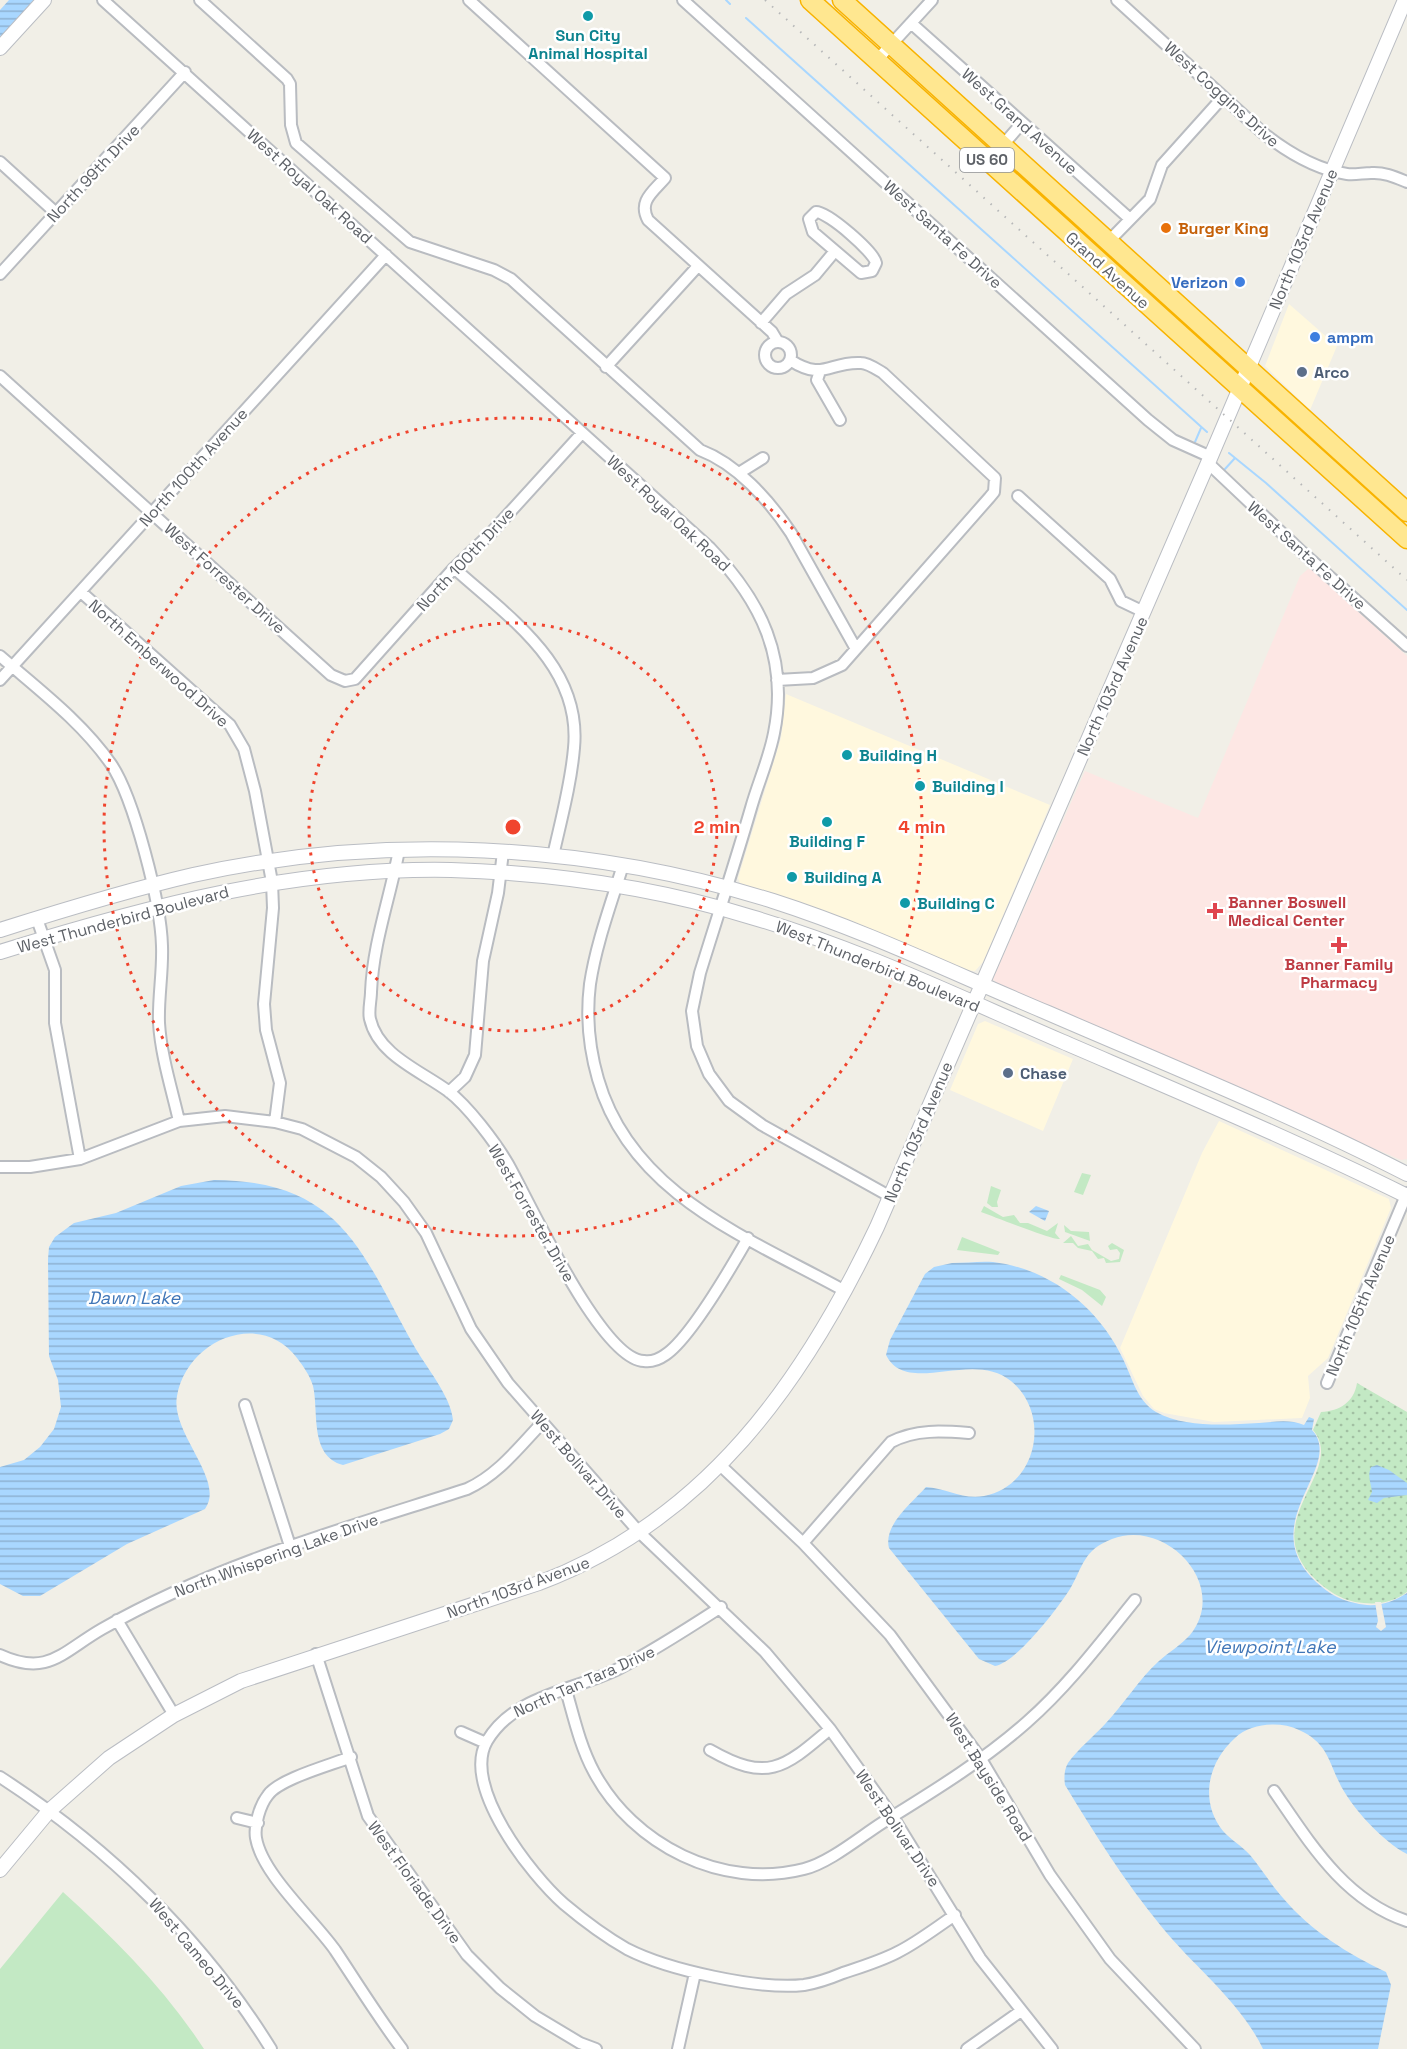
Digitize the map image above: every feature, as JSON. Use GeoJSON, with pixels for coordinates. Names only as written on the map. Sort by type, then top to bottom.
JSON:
{"type":"FeatureCollection","features":[{"type":"Feature","properties":{"kind":"highway","name":"Grand Avenue"},"geometry":{"type":"LineString","coordinates":[[810,0],[1407,539]]}},
{"type":"Feature","properties":{"kind":"highway","name":"Grand Avenue"},"geometry":{"type":"LineString","coordinates":[[842,0],[1407,512]]}},
{"type":"Feature","properties":{"kind":"street"},"geometry":{"type":"LineString","coordinates":[[0,48],[44,0]]}},
{"type":"Feature","properties":{"kind":"street","name":"West Royal Oak Road"},"geometry":{"type":"LineString","coordinates":[[103,0],[710,548],[741,582],[757,606],[777,680],[774,734],[699,973],[692,1011],[697,1046],[709,1074],[729,1101],[762,1125],[891,1197]]}},
{"type":"Feature","properties":{"kind":"street"},"geometry":{"type":"LineString","coordinates":[[200,0],[287,78],[290,84],[291,125],[296,143],[410,242],[494,270],[511,279],[700,450],[718,457],[739,473],[791,533],[856,650]]}},
{"type":"Feature","properties":{"kind":"street"},"geometry":{"type":"LineString","coordinates":[[469,0],[665,178],[644,203],[648,220],[761,323],[778,342],[789,348],[790,360]]}},
{"type":"Feature","properties":{"kind":"street","name":"West Santa Fe Drive"},"geometry":{"type":"LineString","coordinates":[[683,0],[1154,425],[1173,440],[1210,460],[1302,552],[1407,645]]}},
{"type":"Feature","properties":{"kind":"street"},"geometry":{"type":"LineString","coordinates":[[877,60],[932,0]]}},
{"type":"Feature","properties":{"kind":"street","name":"West Coggins Drive"},"geometry":{"type":"LineString","coordinates":[[1117,0],[1273,141],[1331,171],[1350,175],[1373,173],[1392,175],[1407,182]]}},
{"type":"Feature","properties":{"kind":"street","name":"North 103rd Avenue"},"geometry":{"type":"LineString","coordinates":[[0,1870],[49,1811],[109,1758],[174,1715],[241,1681],[316,1654],[539,1583],[581,1567],[639,1533],[674,1507],[720,1465],[790,1380],[845,1292],[891,1197],[1210,460],[1405,0]]}},
{"type":"Feature","properties":{"kind":"street","name":"West Grand Avenue"},"geometry":{"type":"LineString","coordinates":[[911,23],[1130,219]]}},
{"type":"Feature","properties":{"kind":"street","name":"North 99th Drive"},"geometry":{"type":"LineString","coordinates":[[0,274],[185,72]]}},
{"type":"Feature","properties":{"kind":"street"},"geometry":{"type":"LineString","coordinates":[[1109,242],[1150,198],[1162,165],[1223,97]]}},
{"type":"Feature","properties":{"kind":"street"},"geometry":{"type":"LineString","coordinates":[[1002,146],[1022,123]]}},
{"type":"Feature","properties":{"kind":"street"},"geometry":{"type":"LineString","coordinates":[[0,162],[56,213]]}},
{"type":"Feature","properties":{"kind":"street"},"geometry":{"type":"LineString","coordinates":[[816,212],[828,216],[872,254],[876,263],[869,273],[861,273],[835,251],[810,229],[809,219],[816,212]]}},
{"type":"Feature","properties":{"kind":"street"},"geometry":{"type":"LineString","coordinates":[[761,323],[786,294],[815,275],[835,251]]}},
{"type":"Feature","properties":{"kind":"street","name":"North 100th Avenue"},"geometry":{"type":"LineString","coordinates":[[0,680],[386,255]]}},
{"type":"Feature","properties":{"kind":"street"},"geometry":{"type":"LineString","coordinates":[[606,367],[698,266]]}},
{"type":"Feature","properties":{"kind":"street"},"geometry":{"type":"LineString","coordinates":[[778,342],[768,348],[765,356],[769,364],[781,368],[790,360]]}},
{"type":"Feature","properties":{"kind":"street"},"geometry":{"type":"LineString","coordinates":[[777,680],[813,678],[829,673],[842,665],[994,492],[995,478],[883,373],[862,363],[820,371],[804,369],[790,360]]}},
{"type":"Feature","properties":{"kind":"street"},"geometry":{"type":"LineString","coordinates":[[820,371],[818,380],[840,420]]}},
{"type":"Feature","properties":{"kind":"street","name":"West Forrester Drive"},"geometry":{"type":"LineString","coordinates":[[0,376],[331,675],[345,681]]}},
{"type":"Feature","properties":{"kind":"street","name":"North 100th Drive"},"geometry":{"type":"LineString","coordinates":[[345,681],[355,679],[454,568],[491,533],[582,433]]}},
{"type":"Feature","properties":{"kind":"street"},"geometry":{"type":"LineString","coordinates":[[739,473],[763,458]]}},
{"type":"Feature","properties":{"kind":"street"},"geometry":{"type":"LineString","coordinates":[[1018,496],[1110,579],[1121,601],[1144,612]]}},
{"type":"Feature","properties":{"kind":"street"},"geometry":{"type":"LineString","coordinates":[[454,568],[546,654],[566,689],[573,723],[574,747],[553,856]]}},
{"type":"Feature","properties":{"kind":"street","name":"North Emberwood Drive"},"geometry":{"type":"LineString","coordinates":[[81,592],[230,725],[244,749],[272,882],[273,908],[264,1004],[266,1030],[280,1083],[275,1122]]}},
{"type":"Feature","properties":{"kind":"street"},"geometry":{"type":"LineString","coordinates":[[0,656],[87,736],[111,764],[129,800],[156,906],[162,946],[159,1025],[179,1121]]}},
{"type":"Feature","properties":{"kind":"street","name":"West Forrester Drive"},"geometry":{"type":"LineString","coordinates":[[399,850],[374,951],[370,1018],[379,1039],[414,1070],[449,1092],[479,1125],[506,1162],[567,1276],[598,1323],[628,1357],[641,1362],[656,1360],[667,1354],[711,1297],[748,1238]]}},
{"type":"Feature","properties":{"kind":"street","name":"West Thunderbird Boulevard"},"geometry":{"type":"LineString","coordinates":[[0,930],[193,875],[269,862],[337,854],[399,850],[503,852],[553,856],[622,866],[726,888],[812,915],[1298,1121],[1407,1174]]}},
{"type":"Feature","properties":{"kind":"street"},"geometry":{"type":"LineString","coordinates":[[449,1092],[465,1077],[475,1055],[483,961],[501,873],[503,852]]}},
{"type":"Feature","properties":{"kind":"street"},"geometry":{"type":"LineString","coordinates":[[622,866],[596,953],[588,1001],[591,1051],[604,1097],[625,1139],[652,1173],[696,1208],[845,1292]]}},
{"type":"Feature","properties":{"kind":"street","name":"West Thunderbird Boulevard"},"geometry":{"type":"LineString","coordinates":[[0,952],[156,906],[272,882],[395,872],[501,873],[616,886],[720,908],[805,934],[1295,1142],[1407,1195]]}},
{"type":"Feature","properties":{"kind":"street"},"geometry":{"type":"LineString","coordinates":[[805,934],[812,915]]}},
{"type":"Feature","properties":{"kind":"street"},"geometry":{"type":"LineString","coordinates":[[37,919],[55,970],[55,1023],[80,1159]]}},
{"type":"Feature","properties":{"kind":"street"},"geometry":{"type":"LineString","coordinates":[[1088,1053],[1096,1034]]}},
{"type":"Feature","properties":{"kind":"street","name":"West Bolivar Drive"},"geometry":{"type":"LineString","coordinates":[[0,1167],[30,1167],[80,1159],[179,1121],[225,1116],[275,1122],[302,1129],[356,1157],[381,1177],[404,1202],[426,1233],[471,1329],[542,1423],[639,1533],[721,1607],[765,1652],[830,1729],[893,1817],[980,1958],[1052,2049]]}},
{"type":"Feature","properties":{"kind":"street","name":"North 105th Avenue"},"geometry":{"type":"LineString","coordinates":[[1327,1383],[1407,1195]]}},
{"type":"Feature","properties":{"kind":"street"},"geometry":{"type":"LineString","coordinates":[[245,1405],[290,1546]]}},
{"type":"Feature","properties":{"kind":"street","name":"North Whispering Lake Drive"},"geometry":{"type":"LineString","coordinates":[[0,1655],[14,1662],[35,1665],[56,1659],[117,1620],[177,1589],[290,1546],[467,1489],[484,1481],[542,1423]]}},
{"type":"Feature","properties":{"kind":"street"},"geometry":{"type":"LineString","coordinates":[[803,1543],[891,1442],[904,1435],[919,1432],[969,1433]]}},
{"type":"Feature","properties":{"kind":"street","name":"West Bayside Road"},"geometry":{"type":"LineString","coordinates":[[720,1465],[803,1543],[890,1635],[981,1759],[1050,1875],[1110,1959],[1195,2049]]}},
{"type":"Feature","properties":{"kind":"street"},"geometry":{"type":"LineString","coordinates":[[566,1690],[580,1742],[594,1773],[636,1827],[662,1845],[697,1863],[739,1874],[779,1874],[807,1869],[893,1817],[981,1759],[1028,1721],[1063,1688],[1135,1600]]}},
{"type":"Feature","properties":{"kind":"street","name":"North Tan Tara Drive"},"geometry":{"type":"LineString","coordinates":[[486,1743],[505,1717],[527,1703],[617,1670],[658,1648],[721,1607]]}},
{"type":"Feature","properties":{"kind":"street"},"geometry":{"type":"LineString","coordinates":[[117,1620],[174,1715]]}},
{"type":"Feature","properties":{"kind":"street","name":"West Floriade Drive"},"geometry":{"type":"LineString","coordinates":[[316,1654],[351,1757],[368,1816],[468,1955],[500,1988],[535,2016],[580,2043],[596,2049]]}},
{"type":"Feature","properties":{"kind":"street"},"geometry":{"type":"LineString","coordinates":[[710,1750],[733,1763],[761,1769],[791,1762],[830,1729]]}},
{"type":"Feature","properties":{"kind":"street"},"geometry":{"type":"LineString","coordinates":[[461,1732],[486,1743],[482,1782],[489,1805],[524,1858],[563,1903],[627,1949],[694,1972],[732,1980],[804,1985],[898,1952],[955,1915]]}},
{"type":"Feature","properties":{"kind":"street"},"geometry":{"type":"LineString","coordinates":[[351,1757],[286,1782],[269,1792],[260,1809],[256,1837],[267,1867],[334,1949],[372,2009],[402,2049]]}},
{"type":"Feature","properties":{"kind":"street","name":"West Cameo Drive"},"geometry":{"type":"LineString","coordinates":[[0,1777],[49,1811],[123,1870],[176,1922],[233,1993],[271,2049]]}},
{"type":"Feature","properties":{"kind":"street"},"geometry":{"type":"LineString","coordinates":[[1274,1791],[1326,1865],[1357,1894],[1395,1917],[1407,1921]]}},
{"type":"Feature","properties":{"kind":"street"},"geometry":{"type":"LineString","coordinates":[[237,1818],[258,1823]]}},
{"type":"Feature","properties":{"kind":"street"},"geometry":{"type":"LineString","coordinates":[[678,2049],[694,1972]]}},
{"type":"Feature","properties":{"kind":"street"},"geometry":{"type":"LineString","coordinates":[[967,2049],[1021,2011]]}},
{"type":"Feature","properties":{"kind":"shaded area"},"geometry":{"type":"Polygon","coordinates":[[[1289,304],[1337,346],[1310,410],[1265,366],[1289,304]]]}},
{"type":"Feature","properties":{"kind":"shaded area","name":"Banner Boswell Medical Center"},"geometry":{"type":"Polygon","coordinates":[[[1308,569],[1312,570],[1407,656],[1407,1159],[1401,1160],[999,986],[993,979],[1085,771],[1198,818],[1300,576],[1308,569]]]}},
{"type":"Feature","properties":{"kind":"shaded area"},"geometry":{"type":"Polygon","coordinates":[[[786,694],[1050,805],[983,962],[975,971],[964,970],[830,913],[740,883],[738,878],[781,738],[786,694]]]}},
{"type":"Feature","properties":{"kind":"shaded area"},"geometry":{"type":"Polygon","coordinates":[[[985,1021],[1073,1059],[1043,1131],[950,1090],[978,1024],[985,1021]]]}},
{"type":"Feature","properties":{"kind":"shaded area"},"geometry":{"type":"Polygon","coordinates":[[[1219,1121],[1389,1199],[1391,1208],[1328,1358],[1308,1376],[1310,1398],[1302,1418],[1214,1422],[1164,1413],[1154,1409],[1143,1396],[1120,1348],[1202,1153],[1219,1121]]]}},
{"type":"Feature","properties":{"kind":"green space"},"geometry":{"type":"Polygon","coordinates":[[[1082,1173],[1091,1175],[1083,1195],[1074,1192],[1082,1173]]]}},
{"type":"Feature","properties":{"kind":"green space"},"geometry":{"type":"Polygon","coordinates":[[[991,1186],[1001,1190],[997,1202],[998,1207],[992,1207],[987,1203],[991,1186]]]}},
{"type":"Feature","properties":{"kind":"green space"},"geometry":{"type":"Polygon","coordinates":[[[984,1206],[1003,1217],[1014,1215],[1020,1223],[1028,1223],[1047,1231],[1058,1223],[1055,1233],[1060,1239],[1036,1233],[981,1212],[984,1206]]]}},
{"type":"Feature","properties":{"kind":"green space"},"geometry":{"type":"Polygon","coordinates":[[[1064,1225],[1071,1231],[1089,1232],[1090,1241],[1065,1232],[1064,1225]]]}},
{"type":"Feature","properties":{"kind":"green space"},"geometry":{"type":"Polygon","coordinates":[[[1071,1236],[1078,1246],[1088,1244],[1092,1250],[1111,1261],[1119,1259],[1120,1253],[1117,1249],[1110,1250],[1108,1246],[1112,1243],[1124,1250],[1120,1262],[1106,1263],[1104,1258],[1098,1259],[1092,1251],[1078,1248],[1073,1243],[1063,1243],[1071,1236]]]}},
{"type":"Feature","properties":{"kind":"green space"},"geometry":{"type":"Polygon","coordinates":[[[962,1237],[1000,1252],[998,1255],[957,1250],[962,1237]]]}},
{"type":"Feature","properties":{"kind":"green space"},"geometry":{"type":"Polygon","coordinates":[[[1061,1275],[1100,1290],[1106,1297],[1102,1306],[1082,1290],[1059,1279],[1061,1275]]]}},
{"type":"Feature","properties":{"kind":"green space"},"geometry":{"type":"Polygon","coordinates":[[[1357,1383],[1407,1412],[1407,1592],[1395,1599],[1376,1603],[1349,1601],[1316,1580],[1300,1559],[1294,1538],[1297,1518],[1320,1463],[1321,1446],[1313,1430],[1321,1412],[1334,1410],[1345,1404],[1353,1395],[1357,1383]]]}},
{"type":"Feature","properties":{"kind":"green space"},"geometry":{"type":"Polygon","coordinates":[[[63,1892],[139,1966],[173,2006],[204,2049],[0,2049],[0,1969],[63,1892]]]}},
{"type":"Feature","properties":{"kind":"water"},"geometry":{"type":"Polygon","coordinates":[[[9,0],[34,0],[0,38],[0,10],[9,0]]]}},
{"type":"Feature","properties":{"kind":"water","name":"Dawn Lake"},"geometry":{"type":"Polygon","coordinates":[[[214,1180],[257,1183],[291,1193],[318,1207],[341,1227],[377,1278],[413,1344],[443,1391],[453,1420],[449,1429],[440,1434],[343,1465],[332,1460],[320,1443],[313,1386],[297,1358],[282,1343],[264,1335],[245,1334],[227,1338],[210,1346],[195,1360],[184,1376],[177,1396],[177,1410],[181,1425],[204,1470],[208,1484],[210,1497],[205,1509],[127,1544],[40,1596],[23,1596],[0,1584],[0,1467],[24,1460],[40,1447],[54,1429],[61,1407],[58,1380],[49,1356],[49,1247],[55,1237],[74,1223],[116,1213],[181,1186],[214,1180]]]}},
{"type":"Feature","properties":{"kind":"water"},"geometry":{"type":"Polygon","coordinates":[[[1036,1206],[1049,1211],[1045,1221],[1029,1212],[1036,1206]]]}},
{"type":"Feature","properties":{"kind":"water","name":"Viewpoint Lake"},"geometry":{"type":"Polygon","coordinates":[[[993,1262],[1014,1266],[1053,1282],[1071,1294],[1101,1323],[1113,1340],[1144,1402],[1156,1412],[1167,1417],[1193,1423],[1220,1425],[1282,1421],[1304,1425],[1309,1417],[1314,1419],[1312,1430],[1319,1444],[1318,1460],[1297,1515],[1293,1535],[1298,1556],[1312,1578],[1343,1600],[1369,1605],[1382,1604],[1407,1593],[1407,1854],[1378,1832],[1351,1802],[1321,1746],[1308,1735],[1291,1727],[1266,1725],[1249,1729],[1235,1738],[1218,1758],[1210,1782],[1209,1795],[1211,1807],[1223,1831],[1250,1855],[1294,1910],[1331,1941],[1386,1972],[1391,1985],[1378,2049],[1263,2049],[1242,2015],[1174,1941],[1135,1892],[1065,1785],[1066,1768],[1072,1758],[1113,1716],[1152,1668],[1190,1635],[1200,1616],[1202,1596],[1197,1578],[1187,1561],[1171,1547],[1153,1538],[1133,1535],[1102,1543],[1089,1554],[1070,1589],[1036,1634],[1004,1663],[995,1666],[979,1659],[889,1548],[888,1539],[894,1523],[926,1487],[976,1497],[1002,1490],[1016,1479],[1027,1464],[1033,1448],[1032,1412],[1024,1395],[1011,1381],[995,1372],[978,1369],[909,1372],[896,1367],[886,1355],[890,1340],[925,1274],[934,1267],[952,1263],[993,1262]]]}},
{"type":"Feature","properties":{"kind":"water"},"geometry":{"type":"Polygon","coordinates":[[[1377,1465],[1389,1470],[1407,1483],[1407,1495],[1384,1498],[1377,1503],[1368,1500],[1372,1492],[1369,1477],[1371,1467],[1377,1465]]]}},
{"type":"Feature","properties":{"kind":"pier"},"geometry":{"type":"Polygon","coordinates":[[[1375,1602],[1381,1602],[1386,1627],[1381,1631],[1376,1627],[1378,1621],[1375,1602]]]}},
{"type":"Feature","properties":{"kind":"waterway"},"geometry":{"type":"LineString","coordinates":[[726,0],[730,4]]}},
{"type":"Feature","properties":{"kind":"waterway"},"geometry":{"type":"LineString","coordinates":[[746,18],[1207,432]]}},
{"type":"Feature","properties":{"kind":"waterway"},"geometry":{"type":"LineString","coordinates":[[1195,442],[1201,428]]}},
{"type":"Feature","properties":{"kind":"waterway"},"geometry":{"type":"LineString","coordinates":[[1229,453],[1266,483],[1407,610]]}},
{"type":"Feature","properties":{"kind":"waterway"},"geometry":{"type":"LineString","coordinates":[[1225,469],[1235,458]]}},
{"type":"Feature","properties":{"kind":"railway"},"geometry":{"type":"LineString","coordinates":[[765,0],[1407,580]]}},
{"type":"Feature","properties":{"kind":"place","name":"Sun City Animal Hospital"},"geometry":{"type":"Point","coordinates":[588,16]}},
{"type":"Feature","properties":{"kind":"place","name":"Burger King"},"geometry":{"type":"Point","coordinates":[1166,228]}},
{"type":"Feature","properties":{"kind":"place","name":"Verizon"},"geometry":{"type":"Point","coordinates":[1240,282]}},
{"type":"Feature","properties":{"kind":"place","name":"ampm"},"geometry":{"type":"Point","coordinates":[1315,337]}},
{"type":"Feature","properties":{"kind":"place","name":"Arco"},"geometry":{"type":"Point","coordinates":[1302,372]}},
{"type":"Feature","properties":{"kind":"place","name":"Building H"},"geometry":{"type":"Point","coordinates":[847,755]}},
{"type":"Feature","properties":{"kind":"place","name":"Building I"},"geometry":{"type":"Point","coordinates":[920,786]}},
{"type":"Feature","properties":{"kind":"place","name":"Building F"},"geometry":{"type":"Point","coordinates":[827,822]}},
{"type":"Feature","properties":{"kind":"place","name":"Building A"},"geometry":{"type":"Point","coordinates":[792,877]}},
{"type":"Feature","properties":{"kind":"place","name":"Building C"},"geometry":{"type":"Point","coordinates":[905,903]}},
{"type":"Feature","properties":{"kind":"place","name":"Banner Boswell Medical Center"},"geometry":{"type":"Point","coordinates":[1215,911]}},
{"type":"Feature","properties":{"kind":"place","name":"Banner Family Pharmacy"},"geometry":{"type":"Point","coordinates":[1339,945]}},
{"type":"Feature","properties":{"kind":"place","name":"Chase"},"geometry":{"type":"Point","coordinates":[1008,1073]}}]}
